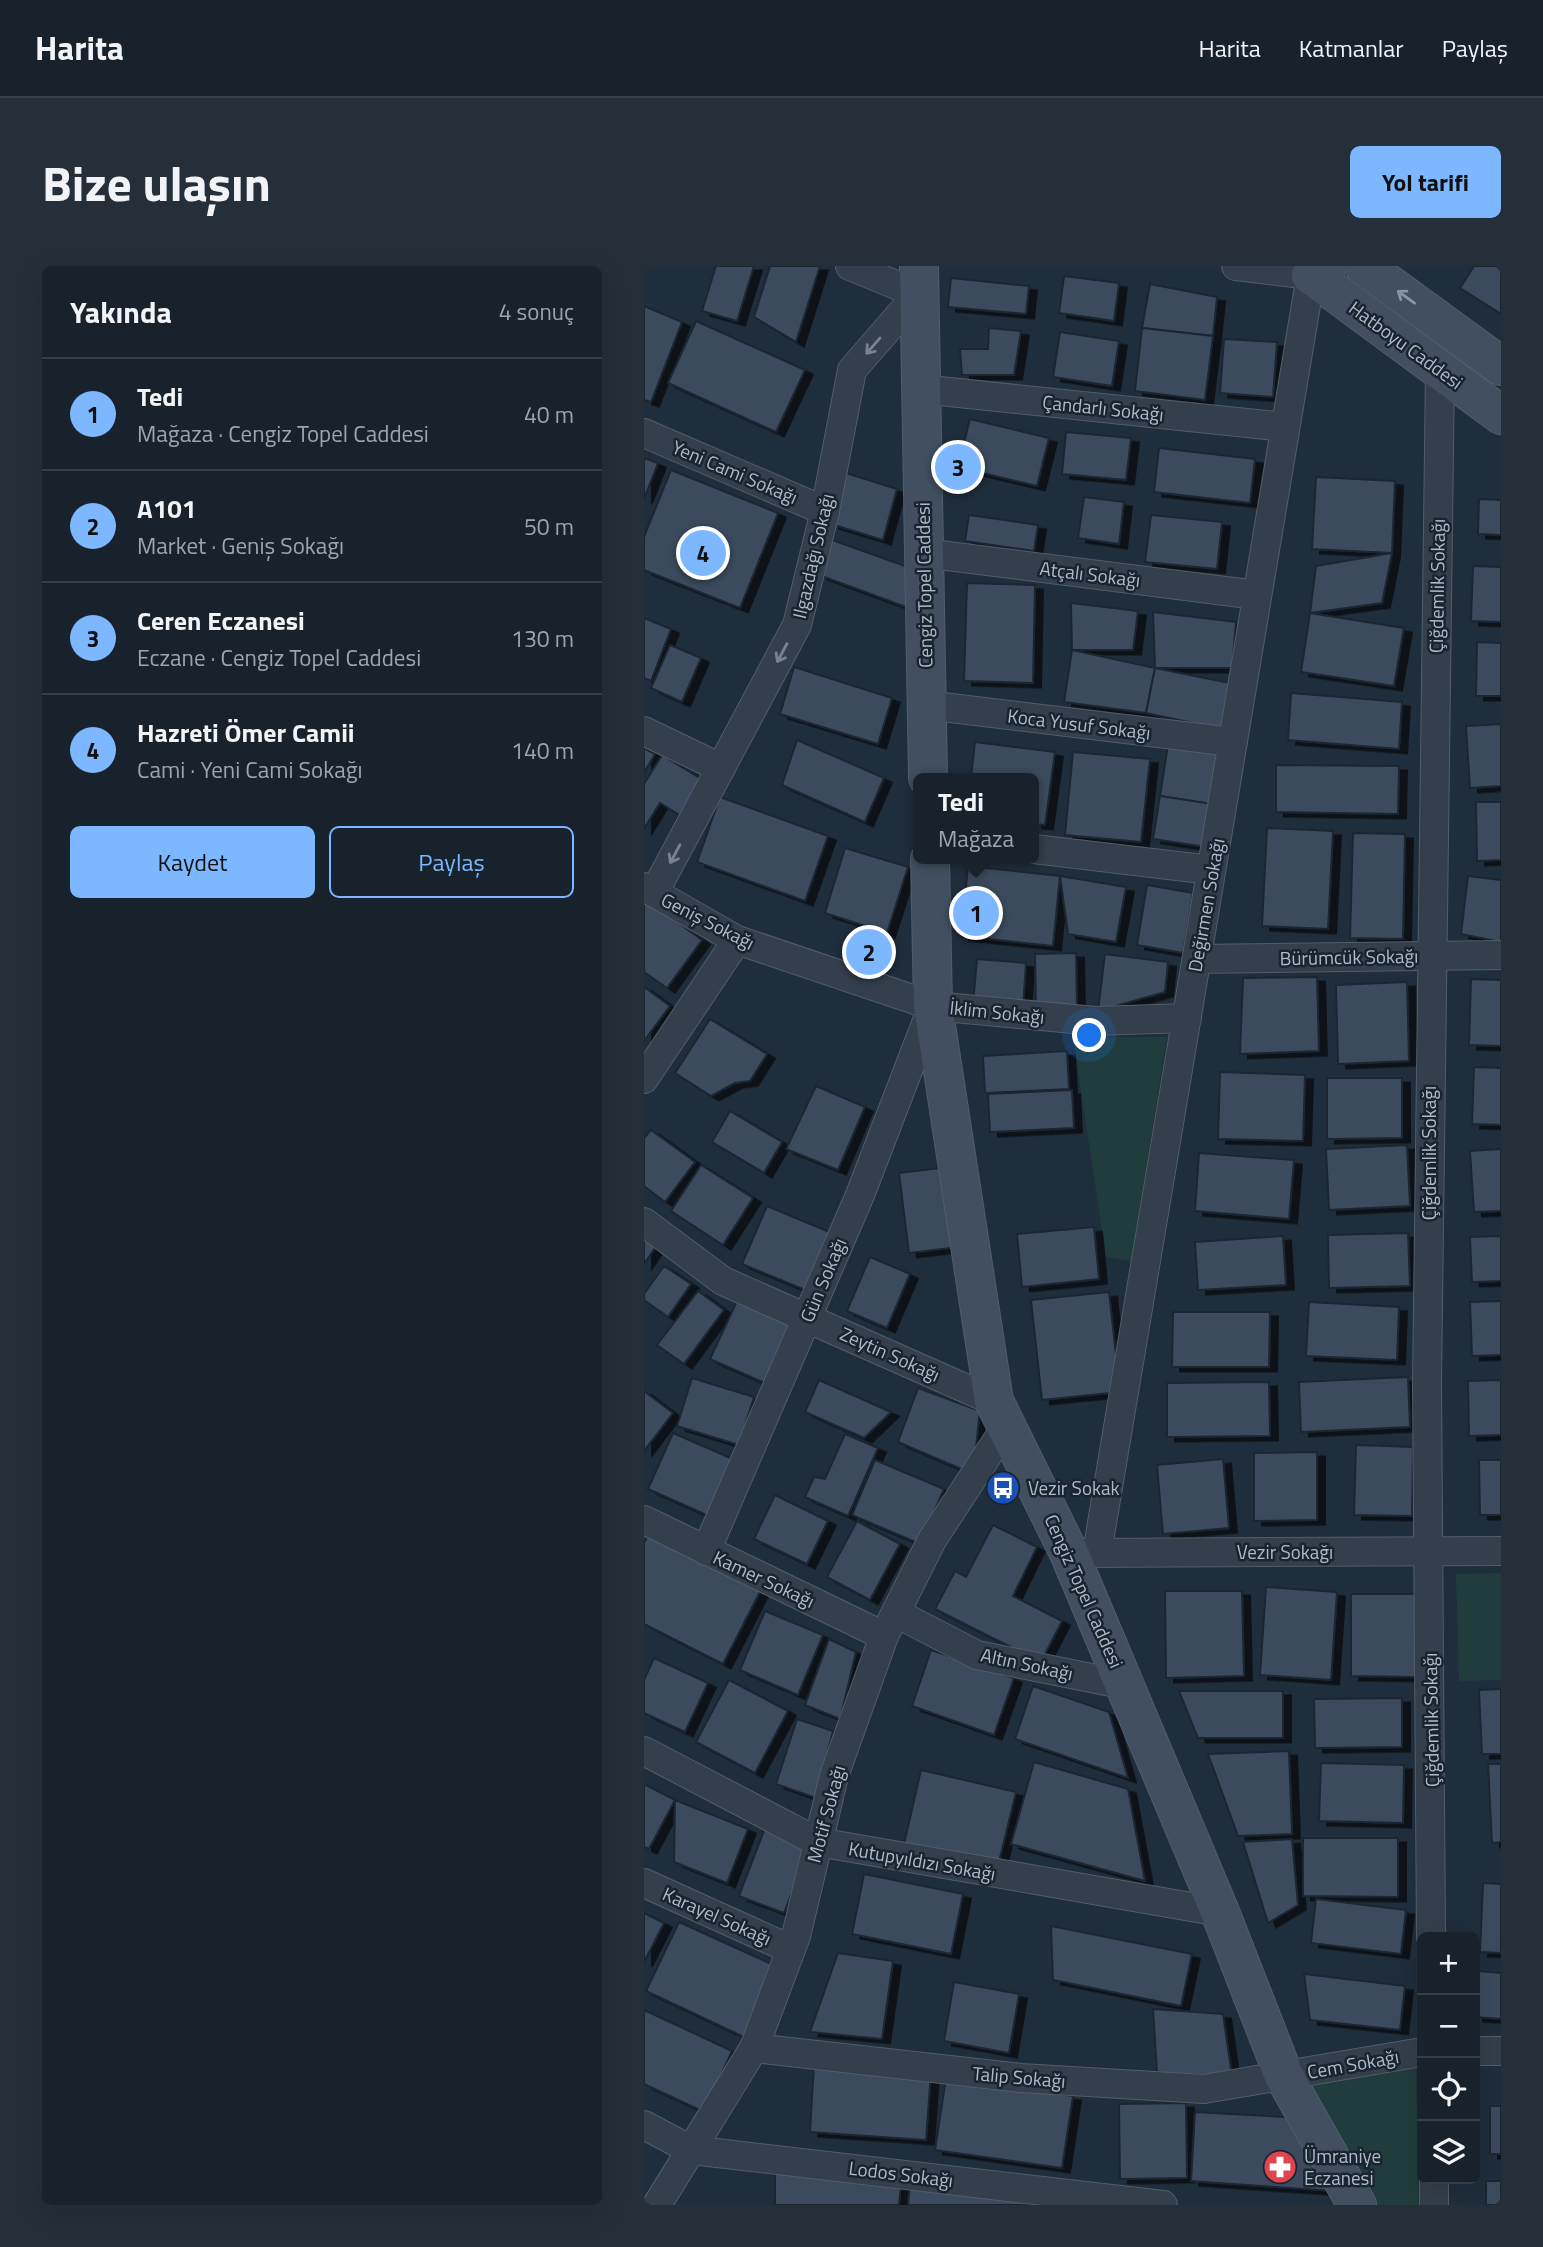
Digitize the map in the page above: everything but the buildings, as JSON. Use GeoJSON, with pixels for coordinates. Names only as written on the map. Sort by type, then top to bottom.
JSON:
{"type":"FeatureCollection","features":[{"type":"Feature","properties":{"kind":"street"},"geometry":{"type":"LineString","coordinates":[[850,266],[918,280]]}},
{"type":"Feature","properties":{"kind":"street"},"geometry":{"type":"LineString","coordinates":[[1236,266],[1319,271]]}},
{"type":"Feature","properties":{"kind":"street","name":"Hatboyu Caddesi"},"geometry":{"type":"LineString","coordinates":[[1364,266],[1501,366]]}},
{"type":"Feature","properties":{"kind":"street","name":"Hatboyu Caddesi"},"geometry":{"type":"LineString","coordinates":[[1319,271],[1440,370],[1501,415]]}},
{"type":"Feature","properties":{"kind":"street","name":"Değirmen Sokağı"},"geometry":{"type":"LineString","coordinates":[[1083,1553],[1197,959],[1286,427],[1319,271]]}},
{"type":"Feature","properties":{"kind":"street","name":"Cengiz Topel Caddesi"},"geometry":{"type":"LineString","coordinates":[[918,280],[928,773]]}},
{"type":"Feature","properties":{"kind":"street","name":"Ilgazdağı Sokağı"},"geometry":{"type":"LineString","coordinates":[[649,890],[721,768],[797,625],[825,511],[852,370],[918,280]]}},
{"type":"Feature","properties":{"kind":"street"},"geometry":{"type":"LineString","coordinates":[[1440,370],[1447,326]]}},
{"type":"Feature","properties":{"kind":"street","name":"Çiğdemlik Sokağı"},"geometry":{"type":"LineString","coordinates":[[1431,1932],[1431,956],[1440,370]]}},
{"type":"Feature","properties":{"kind":"street","name":"Çandarlı Sokağı"},"geometry":{"type":"LineString","coordinates":[[920,389],[1286,427]]}},
{"type":"Feature","properties":{"kind":"street","name":"Yeni Cami Sokağı"},"geometry":{"type":"LineString","coordinates":[[644,433],[825,511]]}},
{"type":"Feature","properties":{"kind":"street","name":"Atçalı Sokağı"},"geometry":{"type":"LineString","coordinates":[[923,553],[1257,595]]}},
{"type":"Feature","properties":{"kind":"street","name":"Koca Yusuf Sokağı"},"geometry":{"type":"LineString","coordinates":[[926,705],[1233,742]]}},
{"type":"Feature","properties":{"kind":"street"},"geometry":{"type":"LineString","coordinates":[[644,731],[721,768]]}},
{"type":"Feature","properties":{"kind":"street"},"geometry":{"type":"LineString","coordinates":[[1039,850],[1212,870]]}},
{"type":"Feature","properties":{"kind":"street","name":"Cengiz Topel Caddesi"},"geometry":{"type":"LineString","coordinates":[[930,864],[933,1006],[1000,1414],[1083,1553],[1126,1685],[1220,1912],[1284,2076],[1357,2205]]}},
{"type":"Feature","properties":{"kind":"street","name":"Geniş Sokağı"},"geometry":{"type":"LineString","coordinates":[[649,890],[737,940],[933,1006]]}},
{"type":"Feature","properties":{"kind":"street"},"geometry":{"type":"LineString","coordinates":[[644,1079],[737,940]]}},
{"type":"Feature","properties":{"kind":"street","name":"Bürümcük Sokağı"},"geometry":{"type":"LineString","coordinates":[[1197,959],[1501,955]]}},
{"type":"Feature","properties":{"kind":"street","name":"İklim Sokağı"},"geometry":{"type":"LineString","coordinates":[[933,1006],[1095,1021],[1186,1018]]}},
{"type":"Feature","properties":{"kind":"street","name":"Gün Sokağı"},"geometry":{"type":"LineString","coordinates":[[706,1551],[860,1195],[933,1006]]}},
{"type":"Feature","properties":{"kind":"street","name":"Zeytin Sokağı"},"geometry":{"type":"LineString","coordinates":[[644,1222],[723,1281],[807,1317],[1000,1414]]}},
{"type":"Feature","properties":{"kind":"street","name":"Motif Sokağı"},"geometry":{"type":"LineString","coordinates":[[657,2205],[754,2049],[790,1949],[834,1776],[890,1624],[1000,1414]]}},
{"type":"Feature","properties":{"kind":"street","name":"Kamer Sokağı"},"geometry":{"type":"LineString","coordinates":[[644,1520],[706,1551],[890,1624]]}},
{"type":"Feature","properties":{"kind":"street","name":"Vezir Sokağı"},"geometry":{"type":"LineString","coordinates":[[1083,1553],[1501,1551]]}},
{"type":"Feature","properties":{"kind":"street","name":"Altın Sokağı"},"geometry":{"type":"LineString","coordinates":[[890,1624],[977,1655],[1126,1685]]}},
{"type":"Feature","properties":{"kind":"street","name":"Kutupyıldızı Sokağı"},"geometry":{"type":"LineString","coordinates":[[644,1751],[818,1842],[1220,1912]]}},
{"type":"Feature","properties":{"kind":"street","name":"Karayel Sokağı"},"geometry":{"type":"LineString","coordinates":[[644,1883],[790,1949]]}},
{"type":"Feature","properties":{"kind":"street","name":"Talip Sokağı"},"geometry":{"type":"LineString","coordinates":[[754,2049],[1021,2078],[1204,2089],[1284,2076]]}},
{"type":"Feature","properties":{"kind":"street"},"geometry":{"type":"LineString","coordinates":[[1480,2051],[1501,2050]]}},
{"type":"Feature","properties":{"kind":"street","name":"Cem Sokağı"},"geometry":{"type":"LineString","coordinates":[[1284,2076],[1417,2053]]}},
{"type":"Feature","properties":{"kind":"street","name":"Lodos Sokağı"},"geometry":{"type":"LineString","coordinates":[[644,2126],[691,2150],[1163,2205]]}},
{"type":"Feature","properties":{"kind":"street"},"geometry":{"type":"LineString","coordinates":[[1434,2184],[1434,2205]]}},
{"type":"Feature","properties":{"kind":"green space"},"geometry":{"type":"Polygon","coordinates":[[[1073,1037],[1167,1037],[1131,1261],[1106,1257],[1073,1037]]]}},
{"type":"Feature","properties":{"kind":"green space"},"geometry":{"type":"Polygon","coordinates":[[[1501,1573],[1501,1680],[1459,1681],[1456,1574],[1501,1573]]]}},
{"type":"Feature","properties":{"kind":"green space"},"geometry":{"type":"Polygon","coordinates":[[[1416,2068],[1419,2205],[1375,2205],[1301,2087],[1416,2068]]]}},
{"type":"Feature","properties":{"kind":"place","name":"Ceren Eczanesi"},"geometry":{"type":"Point","coordinates":[958,467]}},
{"type":"Feature","properties":{"kind":"place","name":"Hazreti Ömer Camii"},"geometry":{"type":"Point","coordinates":[703,553]}},
{"type":"Feature","properties":{"kind":"place","name":"Tedi"},"geometry":{"type":"Point","coordinates":[976,913]}},
{"type":"Feature","properties":{"kind":"place","name":"A101"},"geometry":{"type":"Point","coordinates":[869,952]}},
{"type":"Feature","properties":{"kind":"place","name":"Vezir Sokak"},"geometry":{"type":"Point","coordinates":[1003,1488]}},
{"type":"Feature","properties":{"kind":"place","name":"Ümraniye Eczanesi"},"geometry":{"type":"Point","coordinates":[1280,2167]}}]}
